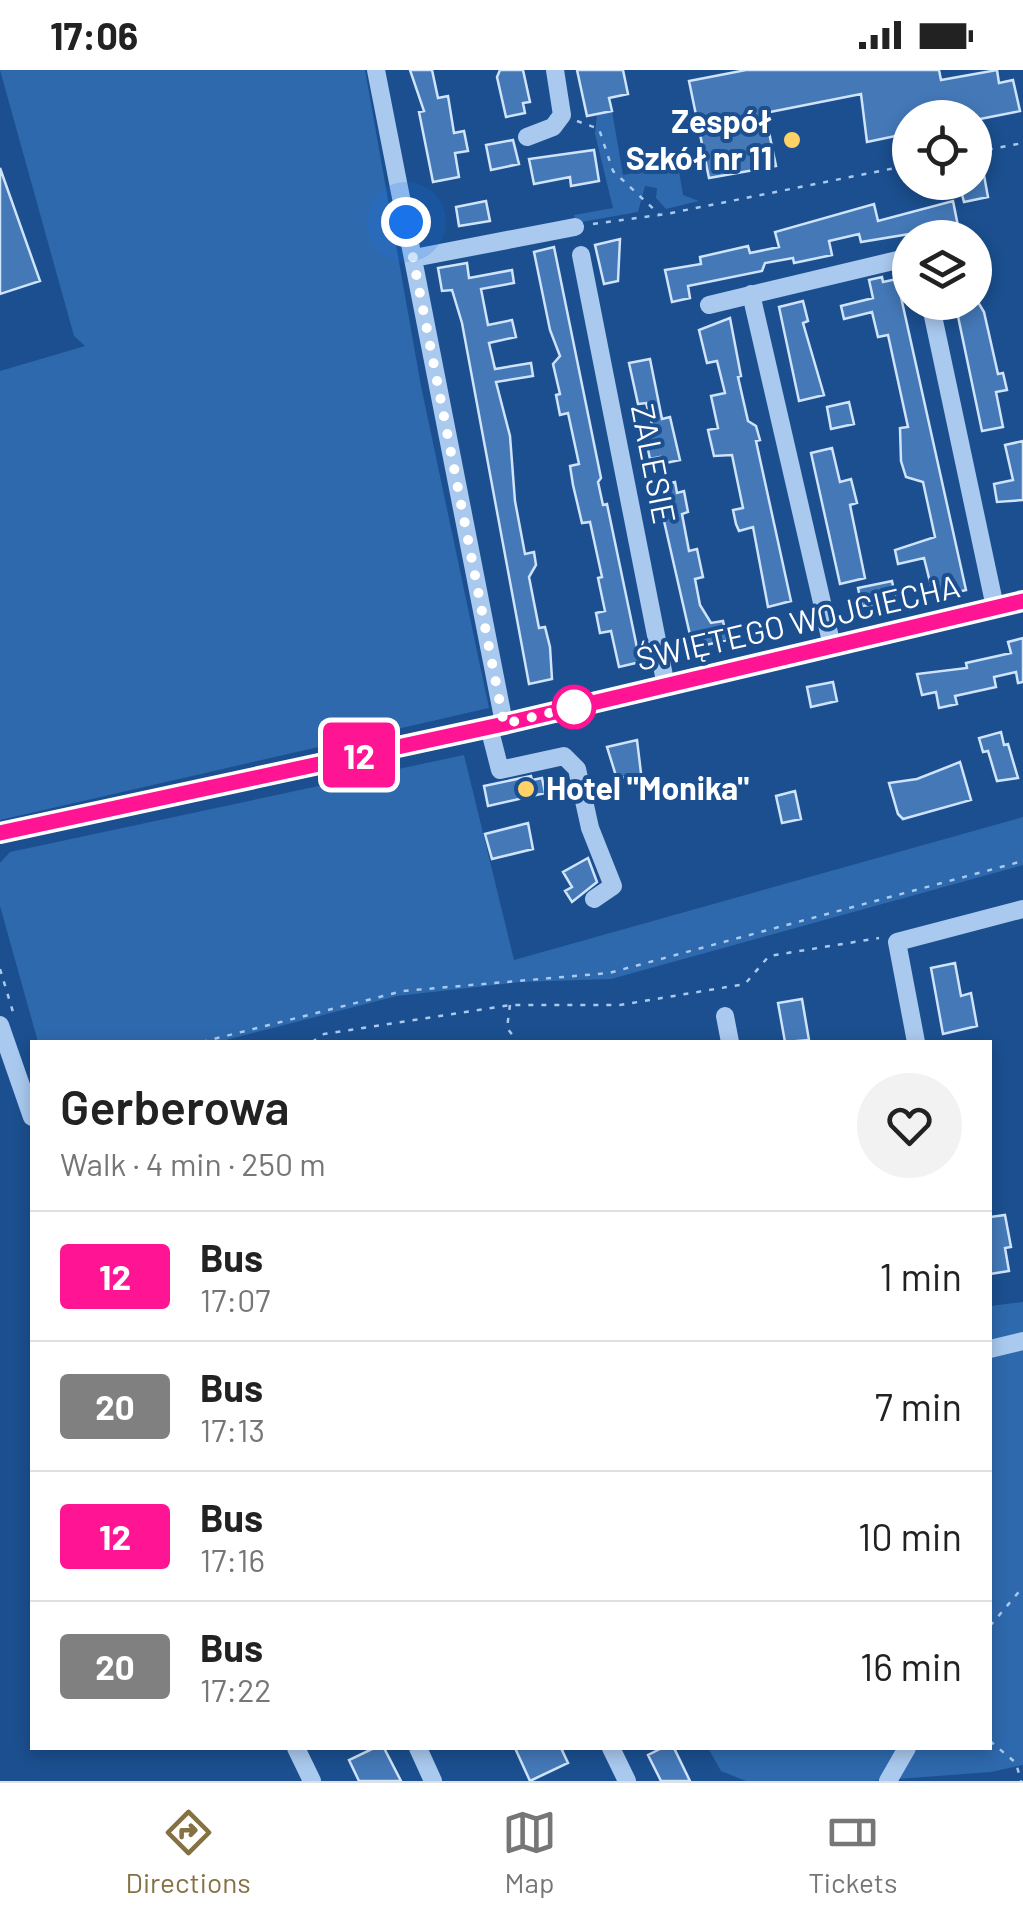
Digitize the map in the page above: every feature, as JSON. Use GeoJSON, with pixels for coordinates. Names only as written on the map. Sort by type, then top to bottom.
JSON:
{"type":"FeatureCollection","features":[{"type":"Feature","properties":{"kind":"street"},"geometry":{"type":"LineString","coordinates":[[376,70],[414,258],[497,725],[500,770],[564,756],[577,770],[590,828],[613,886],[594,899]]}},
{"type":"Feature","properties":{"kind":"street"},"geometry":{"type":"LineString","coordinates":[[528,138],[554,127],[562,115],[555,70]]}},
{"type":"Feature","properties":{"kind":"street"},"geometry":{"type":"LineString","coordinates":[[414,258],[576,227]]}},
{"type":"Feature","properties":{"kind":"street","name":"ZALESIE"},"geometry":{"type":"LineString","coordinates":[[581,255],[666,686]]}},
{"type":"Feature","properties":{"kind":"street"},"geometry":{"type":"LineString","coordinates":[[709,304],[892,261]]}},
{"type":"Feature","properties":{"kind":"street"},"geometry":{"type":"LineString","coordinates":[[752,294],[832,646]]}},
{"type":"Feature","properties":{"kind":"street"},"geometry":{"type":"LineString","coordinates":[[934,320],[996,607]]}},
{"type":"Feature","properties":{"kind":"street","name":"ŚWIĘTEGO WOJCIECHA"},"geometry":{"type":"LineString","coordinates":[[0,832],[497,725],[1023,601]]}},
{"type":"Feature","properties":{"kind":"street"},"geometry":{"type":"LineString","coordinates":[[916,1040],[897,942],[1023,908]]}},
{"type":"Feature","properties":{"kind":"street"},"geometry":{"type":"LineString","coordinates":[[725,1016],[730,1040]]}},
{"type":"Feature","properties":{"kind":"street"},"geometry":{"type":"LineString","coordinates":[[0,1025],[30,1111]]}},
{"type":"Feature","properties":{"kind":"street"},"geometry":{"type":"LineString","coordinates":[[992,1349],[1023,1341]]}},
{"type":"Feature","properties":{"kind":"street"},"geometry":{"type":"LineString","coordinates":[[297,1750],[312,1781]]}},
{"type":"Feature","properties":{"kind":"street"},"geometry":{"type":"LineString","coordinates":[[419,1750],[433,1781]]}},
{"type":"Feature","properties":{"kind":"street"},"geometry":{"type":"LineString","coordinates":[[612,1750],[626,1781]]}},
{"type":"Feature","properties":{"kind":"street"},"geometry":{"type":"LineString","coordinates":[[888,1781],[906,1750]]}},
{"type":"Feature","properties":{"kind":"path"},"geometry":{"type":"LineString","coordinates":[[562,115],[599,130],[613,172],[659,214]]}},
{"type":"Feature","properties":{"kind":"path"},"geometry":{"type":"LineString","coordinates":[[992,149],[1023,143]]}},
{"type":"Feature","properties":{"kind":"path"},"geometry":{"type":"LineString","coordinates":[[576,227],[892,169]]}},
{"type":"Feature","properties":{"kind":"path"},"geometry":{"type":"LineString","coordinates":[[210,1040],[403,992],[608,973],[1023,860]]}},
{"type":"Feature","properties":{"kind":"path"},"geometry":{"type":"LineString","coordinates":[[315,1040],[324,1034],[510,1005],[620,1005],[745,984],[770,956],[876,938],[897,942]]}},
{"type":"Feature","properties":{"kind":"path"},"geometry":{"type":"LineString","coordinates":[[510,1005],[507,1028],[516,1040]]}},
{"type":"Feature","properties":{"kind":"path"},"geometry":{"type":"LineString","coordinates":[[992,1624],[1023,1587]]}},
{"type":"Feature","properties":{"kind":"path"},"geometry":{"type":"LineString","coordinates":[[992,1743],[1016,1763],[1022,1781]]}},
{"type":"Feature","properties":{"kind":"path"},"geometry":{"type":"LineString","coordinates":[[1016,1763],[1023,1762]]}},
{"type":"Feature","properties":{"kind":"shaded area"},"geometry":{"type":"Polygon","coordinates":[[[0,70],[365,70],[421,386],[489,708],[0,820],[0,371],[85,346],[74,336],[0,70]]]}},
{"type":"Feature","properties":{"kind":"shaded area"},"geometry":{"type":"Polygon","coordinates":[[[612,111],[623,175],[678,165],[683,195],[699,201],[666,209],[656,198],[657,188],[645,186],[638,212],[576,223],[574,215],[613,208],[595,134],[597,114],[612,111]]]}},
{"type":"Feature","properties":{"kind":"shaded area"},"geometry":{"type":"Polygon","coordinates":[[[464,755],[514,960],[1023,817],[1023,865],[611,979],[520,982],[397,996],[226,1040],[37,1040],[0,906],[0,863],[10,852],[464,755]]]}},
{"type":"Feature","properties":{"kind":"shaded area"},"geometry":{"type":"Polygon","coordinates":[[[1023,1302],[1023,1765],[991,1772],[871,1781],[746,1781],[721,1771],[709,1750],[992,1750],[992,1306],[1023,1302]]]}},
{"type":"Feature","properties":{"kind":"building"},"geometry":{"type":"Polygon","coordinates":[[[410,70],[432,70],[438,98],[448,96],[454,133],[464,131],[468,151],[455,153],[459,177],[433,182],[419,112],[424,111],[410,70]]]}},
{"type":"Feature","properties":{"kind":"building"},"geometry":{"type":"Polygon","coordinates":[[[500,70],[523,70],[530,102],[523,103],[525,113],[506,117],[497,77],[500,70]]]}},
{"type":"Feature","properties":{"kind":"building"},"geometry":{"type":"Polygon","coordinates":[[[577,70],[623,70],[628,94],[609,98],[612,111],[587,116],[577,70]]]}},
{"type":"Feature","properties":{"kind":"building"},"geometry":{"type":"Polygon","coordinates":[[[746,70],[939,70],[941,80],[997,70],[999,83],[1013,80],[1020,111],[992,117],[992,100],[892,100],[892,137],[867,142],[861,94],[765,113],[776,166],[709,178],[689,81],[746,70]]]}},
{"type":"Feature","properties":{"kind":"building"},"geometry":{"type":"Polygon","coordinates":[[[513,140],[519,164],[491,170],[486,145],[513,140]]]}},
{"type":"Feature","properties":{"kind":"building"},"geometry":{"type":"Polygon","coordinates":[[[594,150],[599,181],[571,186],[570,177],[534,184],[529,159],[594,150]]]}},
{"type":"Feature","properties":{"kind":"building"},"geometry":{"type":"Polygon","coordinates":[[[0,168],[40,281],[0,294],[0,168]]]}},
{"type":"Feature","properties":{"kind":"building"},"geometry":{"type":"Polygon","coordinates":[[[486,201],[490,221],[459,226],[456,207],[486,201]]]}},
{"type":"Feature","properties":{"kind":"building"},"geometry":{"type":"Polygon","coordinates":[[[953,201],[957,220],[892,220],[892,237],[861,242],[859,234],[829,241],[832,255],[794,263],[793,258],[765,263],[762,271],[688,286],[690,298],[672,302],[665,270],[701,264],[700,257],[748,246],[750,253],[779,247],[775,232],[874,204],[878,221],[953,201]]]}},
{"type":"Feature","properties":{"kind":"building"},"geometry":{"type":"Polygon","coordinates":[[[620,239],[618,281],[604,284],[595,245],[620,239]]]}},
{"type":"Feature","properties":{"kind":"building"},"geometry":{"type":"Polygon","coordinates":[[[554,247],[601,478],[598,482],[603,505],[607,504],[640,662],[619,667],[611,631],[600,633],[596,613],[605,611],[598,578],[602,577],[590,522],[582,523],[573,485],[570,466],[579,464],[568,413],[560,415],[556,395],[560,394],[553,364],[560,356],[550,330],[534,252],[554,247]]]}},
{"type":"Feature","properties":{"kind":"building"},"geometry":{"type":"Polygon","coordinates":[[[467,263],[469,278],[512,270],[514,283],[481,289],[488,325],[512,320],[516,337],[489,343],[495,369],[531,363],[533,376],[496,382],[510,436],[515,501],[525,554],[534,552],[536,565],[529,577],[539,628],[545,627],[550,647],[552,679],[529,684],[462,323],[452,290],[442,291],[438,268],[467,263]]]}},
{"type":"Feature","properties":{"kind":"building"},"geometry":{"type":"Polygon","coordinates":[[[882,277],[883,282],[892,280],[892,320],[906,320],[966,590],[934,598],[924,558],[898,564],[895,550],[935,537],[923,482],[906,477],[901,461],[900,428],[908,427],[888,335],[878,337],[872,312],[844,319],[841,306],[873,298],[869,280],[882,277]]]}},
{"type":"Feature","properties":{"kind":"building"},"geometry":{"type":"Polygon","coordinates":[[[803,301],[808,321],[803,323],[824,395],[799,401],[779,307],[803,301]]]}},
{"type":"Feature","properties":{"kind":"building"},"geometry":{"type":"Polygon","coordinates":[[[730,318],[741,376],[738,377],[748,421],[756,426],[760,440],[756,441],[791,601],[768,607],[753,527],[739,531],[736,524],[733,510],[743,508],[732,455],[714,456],[708,430],[718,428],[711,396],[725,393],[717,361],[707,363],[699,330],[730,318]]]}},
{"type":"Feature","properties":{"kind":"building"},"geometry":{"type":"Polygon","coordinates":[[[959,320],[986,320],[998,374],[1003,373],[1007,390],[996,392],[1003,427],[982,431],[959,320]]]}},
{"type":"Feature","properties":{"kind":"building"},"geometry":{"type":"Polygon","coordinates":[[[650,359],[662,419],[670,417],[680,460],[661,464],[660,457],[650,459],[644,431],[653,428],[646,403],[638,404],[629,363],[650,359]]]}},
{"type":"Feature","properties":{"kind":"building"},"geometry":{"type":"Polygon","coordinates":[[[849,402],[854,424],[831,429],[827,407],[849,402]]]}},
{"type":"Feature","properties":{"kind":"building"},"geometry":{"type":"Polygon","coordinates":[[[1023,441],[1023,500],[997,502],[994,484],[1013,480],[1005,445],[1023,441]]]}},
{"type":"Feature","properties":{"kind":"building"},"geometry":{"type":"Polygon","coordinates":[[[832,448],[840,482],[851,479],[857,503],[850,505],[865,578],[840,584],[811,453],[832,448]]]}},
{"type":"Feature","properties":{"kind":"building"},"geometry":{"type":"Polygon","coordinates":[[[675,482],[677,493],[684,491],[688,512],[682,514],[689,551],[697,549],[703,577],[695,579],[700,605],[711,623],[723,621],[727,640],[693,648],[656,486],[675,482]]]}},
{"type":"Feature","properties":{"kind":"building"},"geometry":{"type":"Polygon","coordinates":[[[892,581],[896,601],[862,606],[858,588],[892,581]]]}},
{"type":"Feature","properties":{"kind":"building"},"geometry":{"type":"Polygon","coordinates":[[[1023,638],[1023,682],[1018,683],[1016,672],[994,677],[996,687],[955,696],[957,704],[939,708],[936,692],[922,695],[917,674],[967,668],[966,663],[1011,653],[1008,642],[1023,638]]]}},
{"type":"Feature","properties":{"kind":"building"},"geometry":{"type":"Polygon","coordinates":[[[833,682],[837,701],[811,707],[807,687],[833,682]]]}},
{"type":"Feature","properties":{"kind":"building"},"geometry":{"type":"Polygon","coordinates":[[[1001,732],[1018,778],[997,781],[988,751],[983,752],[979,738],[1001,732]]]}},
{"type":"Feature","properties":{"kind":"building"},"geometry":{"type":"Polygon","coordinates":[[[637,740],[641,773],[617,779],[607,747],[637,740]]]}},
{"type":"Feature","properties":{"kind":"building"},"geometry":{"type":"Polygon","coordinates":[[[960,762],[971,800],[903,819],[898,814],[889,783],[917,779],[960,762]]]}},
{"type":"Feature","properties":{"kind":"building"},"geometry":{"type":"Polygon","coordinates":[[[531,776],[532,780],[542,778],[545,793],[488,806],[484,786],[531,776]]]}},
{"type":"Feature","properties":{"kind":"building"},"geometry":{"type":"Polygon","coordinates":[[[795,791],[801,819],[782,823],[776,796],[795,791]]]}},
{"type":"Feature","properties":{"kind":"building"},"geometry":{"type":"Polygon","coordinates":[[[528,823],[533,849],[492,859],[485,834],[528,823]]]}},
{"type":"Feature","properties":{"kind":"building"},"geometry":{"type":"Polygon","coordinates":[[[588,858],[597,882],[572,902],[565,891],[572,887],[563,872],[588,858]]]}},
{"type":"Feature","properties":{"kind":"building"},"geometry":{"type":"Polygon","coordinates":[[[955,963],[961,996],[971,993],[977,1026],[943,1034],[931,968],[955,963]]]}},
{"type":"Feature","properties":{"kind":"building"},"geometry":{"type":"Polygon","coordinates":[[[802,999],[809,1040],[785,1040],[778,1003],[802,999]]]}},
{"type":"Feature","properties":{"kind":"building"},"geometry":{"type":"Polygon","coordinates":[[[1005,1215],[1011,1247],[1005,1248],[1009,1271],[992,1274],[992,1217],[1005,1215]]]}},
{"type":"Feature","properties":{"kind":"building"},"geometry":{"type":"Polygon","coordinates":[[[370,1750],[385,1750],[401,1781],[359,1781],[349,1760],[370,1750]]]}},
{"type":"Feature","properties":{"kind":"building"},"geometry":{"type":"Polygon","coordinates":[[[516,1750],[562,1750],[568,1763],[530,1781],[516,1750]]]}},
{"type":"Feature","properties":{"kind":"building"},"geometry":{"type":"Polygon","coordinates":[[[658,1750],[675,1750],[690,1781],[661,1781],[648,1755],[658,1750]]]}},
{"type":"Feature","properties":{"kind":"bus line","name":"12"},"geometry":{"type":"LineString","coordinates":[[0,833],[504,724],[1023,601]]}},
{"type":"Feature","properties":{"kind":"place","name":"Zespół Szkół nr 11"},"geometry":{"type":"Point","coordinates":[792,140]}},
{"type":"Feature","properties":{"kind":"place","name":"Hotel \"Monika\""},"geometry":{"type":"Point","coordinates":[526,789]}},
{"type":"Feature","properties":{"kind":"route"},"geometry":{"type":"LineString","coordinates":[[406,222],[504,724],[574,707]]}}]}
